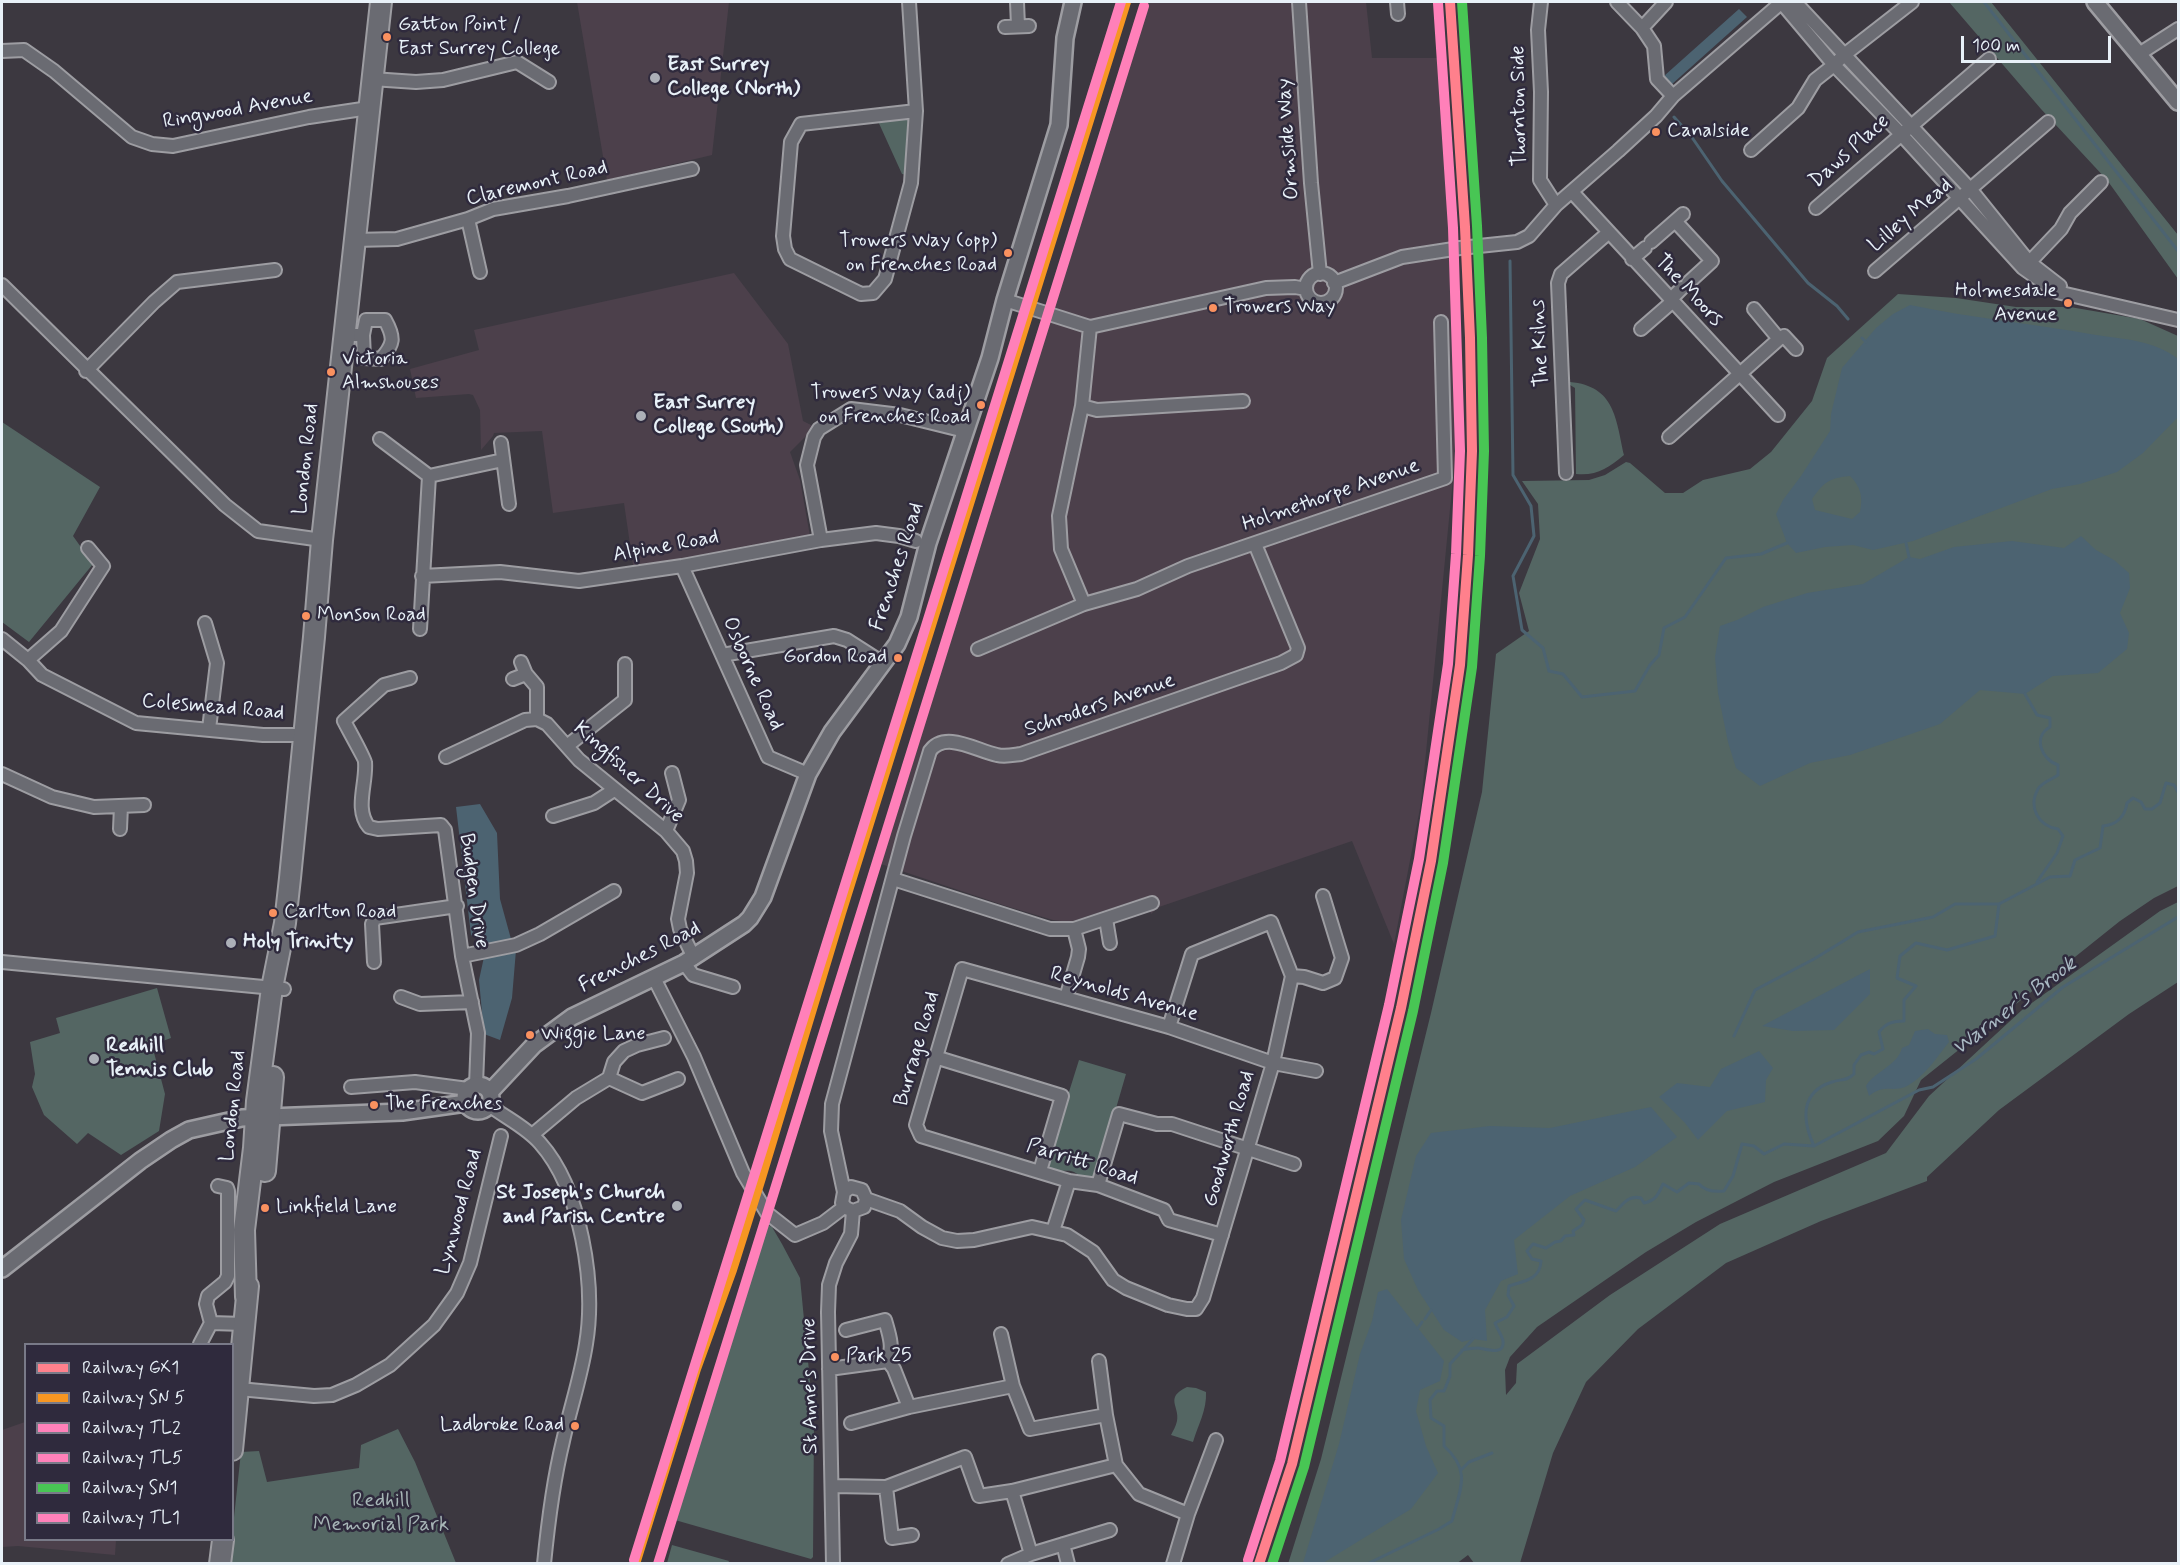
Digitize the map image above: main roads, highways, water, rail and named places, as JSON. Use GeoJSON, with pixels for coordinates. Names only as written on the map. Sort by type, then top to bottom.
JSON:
{"type":"FeatureCollection","features":[{"type":"Feature","properties":{"kind":"main road","name":"London Road"},"geometry":{"type":"LineString","coordinates":[[234,1433],[246,1296],[257,1232],[263,1117],[271,1095],[278,988],[322,540],[354,335],[354,240],[381,2]]}},
{"type":"Feature","properties":{"kind":"main road"},"geometry":{"type":"LineString","coordinates":[[220,1563],[223,1541]]}},
{"type":"Feature","properties":{"kind":"water"},"geometry":{"type":"Polygon","coordinates":[[[1739,9],[1747,17],[1671,85],[1664,76],[1739,9]]]}},
{"type":"Feature","properties":{"kind":"water"},"geometry":{"type":"Polygon","coordinates":[[[1910,305],[2128,340],[2160,348],[2178,359],[2178,417],[2143,453],[2117,472],[2080,484],[2052,489],[1913,541],[1873,550],[1853,545],[1825,547],[1796,553],[1787,543],[1776,514],[1830,431],[1831,414],[1842,368],[1876,328],[1893,314],[1910,305]],[[1850,476],[1843,477],[1824,485],[1812,499],[1815,510],[1852,519],[1860,512],[1861,502],[1859,488],[1850,476]]]}},
{"type":"Feature","properties":{"kind":"water"},"geometry":{"type":"Polygon","coordinates":[[[2081,536],[2096,550],[2114,560],[2129,573],[2130,588],[2120,613],[2129,633],[2127,649],[2098,673],[2053,676],[2025,694],[1980,690],[1940,724],[1850,755],[1810,763],[1760,786],[1736,768],[1718,693],[1715,657],[1720,626],[1763,607],[1807,593],[1863,584],[1909,557],[1920,559],[1954,547],[2012,541],[2064,548],[2081,536]]]}},
{"type":"Feature","properties":{"kind":"water"},"geometry":{"type":"Polygon","coordinates":[[[480,804],[497,833],[500,899],[511,939],[485,944],[471,935],[456,807],[480,804]]]}},
{"type":"Feature","properties":{"kind":"water"},"geometry":{"type":"Polygon","coordinates":[[[516,950],[512,998],[500,1040],[484,1034],[479,980],[484,957],[516,950]]]}},
{"type":"Feature","properties":{"kind":"water"},"geometry":{"type":"Polygon","coordinates":[[[1870,969],[1870,994],[1834,1030],[1793,1031],[1762,1026],[1870,969]]]}},
{"type":"Feature","properties":{"kind":"water"},"geometry":{"type":"Polygon","coordinates":[[[1928,1029],[1935,1034],[1947,1035],[1949,1042],[1930,1067],[1905,1087],[1879,1090],[1869,1096],[1866,1086],[1870,1081],[1896,1059],[1902,1048],[1909,1045],[1915,1031],[1928,1029]]]}},
{"type":"Feature","properties":{"kind":"water"},"geometry":{"type":"Polygon","coordinates":[[[1759,1051],[1773,1068],[1766,1080],[1765,1102],[1727,1111],[1698,1140],[1659,1097],[1677,1083],[1710,1087],[1721,1069],[1759,1051]]]}},
{"type":"Feature","properties":{"kind":"water"},"geometry":{"type":"Polygon","coordinates":[[[1651,1107],[1677,1137],[1635,1167],[1570,1196],[1514,1240],[1518,1274],[1501,1281],[1485,1310],[1487,1341],[1473,1339],[1462,1342],[1444,1330],[1418,1290],[1404,1259],[1401,1220],[1416,1156],[1431,1133],[1490,1126],[1550,1128],[1651,1107]]]}},
{"type":"Feature","properties":{"kind":"water"},"geometry":{"type":"Polygon","coordinates":[[[1387,1289],[1444,1361],[1440,1381],[1420,1390],[1416,1411],[1426,1446],[1438,1473],[1411,1509],[1323,1563],[1303,1563],[1339,1444],[1360,1354],[1372,1321],[1378,1292],[1387,1289]]]}},
{"type":"Feature","properties":{"kind":"waterway"},"geometry":{"type":"LineString","coordinates":[[1984,2],[2178,251]]}},
{"type":"Feature","properties":{"kind":"waterway"},"geometry":{"type":"LineString","coordinates":[[1674,117],[1691,136],[1722,181],[1808,283],[1837,306],[1848,319]]}},
{"type":"Feature","properties":{"kind":"waterway"},"geometry":{"type":"LineString","coordinates":[[1510,261],[1513,475],[1531,506],[1534,536],[1513,576],[1522,630],[1543,648],[1549,671],[1563,674],[1582,697],[1635,691],[1650,665],[1659,655],[1664,628],[1685,617],[1726,558],[1761,554],[1787,543]]}},
{"type":"Feature","properties":{"kind":"waterway"},"geometry":{"type":"LineString","coordinates":[[1862,338],[1866,342]]}},
{"type":"Feature","properties":{"kind":"waterway"},"geometry":{"type":"LineString","coordinates":[[1906,543],[1909,557]]}},
{"type":"Feature","properties":{"kind":"waterway"},"geometry":{"type":"LineString","coordinates":[[2025,694],[2037,715],[2050,718],[2050,727],[2041,736],[2041,748],[2047,758],[2058,765],[2058,775],[2038,789],[2034,802],[2035,809],[2040,820],[2058,829],[2063,836],[2057,853],[2037,882]]}},
{"type":"Feature","properties":{"kind":"waterway"},"geometry":{"type":"LineString","coordinates":[[1999,904],[2050,877],[2070,876],[2075,860],[2100,848],[2103,826],[2120,819],[2127,803],[2133,798],[2141,802],[2145,809],[2152,809],[2160,803],[2166,783],[2174,785],[2178,792]]}},
{"type":"Feature","properties":{"kind":"waterway"},"geometry":{"type":"LineString","coordinates":[[1734,1036],[1755,990],[1814,959],[1858,932],[1933,917],[1955,904],[1999,904]]}},
{"type":"Feature","properties":{"kind":"waterway"},"geometry":{"type":"LineString","coordinates":[[1814,1146],[1806,1117],[1806,1108],[1814,1093],[1832,1082],[1846,1079],[1854,1074],[1854,1065],[1861,1055],[1869,1052],[1874,1054],[1883,1049],[1879,1032],[1884,1026],[1896,1021],[1904,1021],[1904,1000],[1916,986],[1897,978],[1900,956],[1916,943],[1947,950],[1995,936],[1999,904]]}},
{"type":"Feature","properties":{"kind":"waterway","name":"Warner's Brook"},"geometry":{"type":"LineString","coordinates":[[1462,1350],[1501,1349],[1502,1336],[1495,1323],[1507,1317],[1514,1306],[1508,1295],[1509,1286],[1530,1279],[1540,1267],[1541,1261],[1532,1259],[1527,1251],[1533,1244],[1546,1248],[1561,1241],[1565,1236],[1574,1235],[1573,1231],[1582,1225],[1584,1220],[1576,1209],[1585,1200],[1616,1211],[1627,1200],[1633,1198],[1641,1198],[1644,1203],[1651,1200],[1663,1184],[1677,1192],[1689,1183],[1699,1184],[1710,1190],[1724,1191],[1733,1176],[1742,1144],[1754,1146],[1764,1154],[1784,1144],[1814,1146],[1919,1090],[1933,1087],[1976,1059],[2063,987],[2178,917]]}},
{"type":"Feature","properties":{"kind":"waterway"},"geometry":{"type":"LineString","coordinates":[[1425,1319],[1431,1310]]}},
{"type":"Feature","properties":{"kind":"waterway"},"geometry":{"type":"LineString","coordinates":[[1418,1328],[1422,1322]]}},
{"type":"Feature","properties":{"kind":"waterway"},"geometry":{"type":"LineString","coordinates":[[1367,1564],[1452,1521],[1462,1481],[1461,1472],[1453,1455],[1444,1446],[1444,1426],[1431,1418],[1430,1400],[1437,1391],[1444,1391],[1450,1376],[1450,1364],[1473,1339]]}},
{"type":"Feature","properties":{"kind":"waterway"},"geometry":{"type":"LineString","coordinates":[[1462,1469],[1469,1462],[1492,1453]]}},
{"type":"Feature","properties":{"kind":"rail line","name":"TL5"},"geometry":{"type":"LineString","coordinates":[[634,1560],[1121,2]]}},
{"type":"Feature","properties":{"kind":"rail line","name":"GX1"},"geometry":{"type":"LineString","coordinates":[[1259,1564],[1292,1464],[1401,1008],[1431,861],[1460,665],[1468,555],[1472,451],[1465,227],[1450,2]]}},
{"type":"Feature","properties":{"kind":"rail line","name":"SN1"},"geometry":{"type":"LineString","coordinates":[[1272,1564],[1304,1467],[1413,1011],[1443,863],[1472,667],[1480,556],[1484,451],[1477,226],[1462,2]]}},
{"type":"Feature","properties":{"kind":"rail line","name":"TL1"},"geometry":{"type":"LineString","coordinates":[[1248,1560],[1280,1461],[1389,1005],[1419,859],[1448,664],[1460,451],[1453,228],[1438,3]]}},
{"type":"Feature","properties":{"kind":"rail line","name":"TL2"},"geometry":{"type":"LineString","coordinates":[[658,1564],[1144,6]]}},
{"type":"Feature","properties":{"kind":"place","name":"Gatton Point / East Surrey College"},"geometry":{"type":"Point","coordinates":[387,37]}},
{"type":"Feature","properties":{"kind":"place","name":"East Surrey College (North)"},"geometry":{"type":"Point","coordinates":[655,78]}},
{"type":"Feature","properties":{"kind":"place","name":"Canalside"},"geometry":{"type":"Point","coordinates":[1656,132]}},
{"type":"Feature","properties":{"kind":"place","name":"Trowers Way (opp) on Frenches Road"},"geometry":{"type":"Point","coordinates":[1008,253]}},
{"type":"Feature","properties":{"kind":"place","name":"Holmesdale Avenue"},"geometry":{"type":"Point","coordinates":[2068,303]}},
{"type":"Feature","properties":{"kind":"place","name":"Trowers Way"},"geometry":{"type":"Point","coordinates":[1213,308]}},
{"type":"Feature","properties":{"kind":"place","name":"Victoria Almshouses"},"geometry":{"type":"Point","coordinates":[331,372]}},
{"type":"Feature","properties":{"kind":"place","name":"Trowers Way (adj) on Frenches Road"},"geometry":{"type":"Point","coordinates":[981,405]}},
{"type":"Feature","properties":{"kind":"place","name":"East Surrey College (South)"},"geometry":{"type":"Point","coordinates":[641,416]}},
{"type":"Feature","properties":{"kind":"place","name":"Monson Road"},"geometry":{"type":"Point","coordinates":[306,616]}},
{"type":"Feature","properties":{"kind":"place","name":"Gordon Road"},"geometry":{"type":"Point","coordinates":[898,658]}},
{"type":"Feature","properties":{"kind":"place","name":"Carlton Road"},"geometry":{"type":"Point","coordinates":[273,913]}},
{"type":"Feature","properties":{"kind":"place","name":"Holy Trinity"},"geometry":{"type":"Point","coordinates":[231,943]}},
{"type":"Feature","properties":{"kind":"place","name":"Wiggie Lane"},"geometry":{"type":"Point","coordinates":[530,1035]}},
{"type":"Feature","properties":{"kind":"place","name":"Redhill Tennis Club"},"geometry":{"type":"Point","coordinates":[94,1059]}},
{"type":"Feature","properties":{"kind":"place","name":"The Frenches"},"geometry":{"type":"Point","coordinates":[374,1105]}},
{"type":"Feature","properties":{"kind":"place","name":"St Joseph's Church and Parish Centre"},"geometry":{"type":"Point","coordinates":[677,1206]}},
{"type":"Feature","properties":{"kind":"place","name":"Linkfield Lane"},"geometry":{"type":"Point","coordinates":[265,1208]}},
{"type":"Feature","properties":{"kind":"place","name":"Park 25"},"geometry":{"type":"Point","coordinates":[835,1357]}},
{"type":"Feature","properties":{"kind":"place","name":"Ladbroke Road"},"geometry":{"type":"Point","coordinates":[575,1426]}},
{"type":"Feature","properties":{"kind":"park label","name":"Redhill Memorial Park"},"geometry":{"type":"Point","coordinates":[381,1514]}}]}
